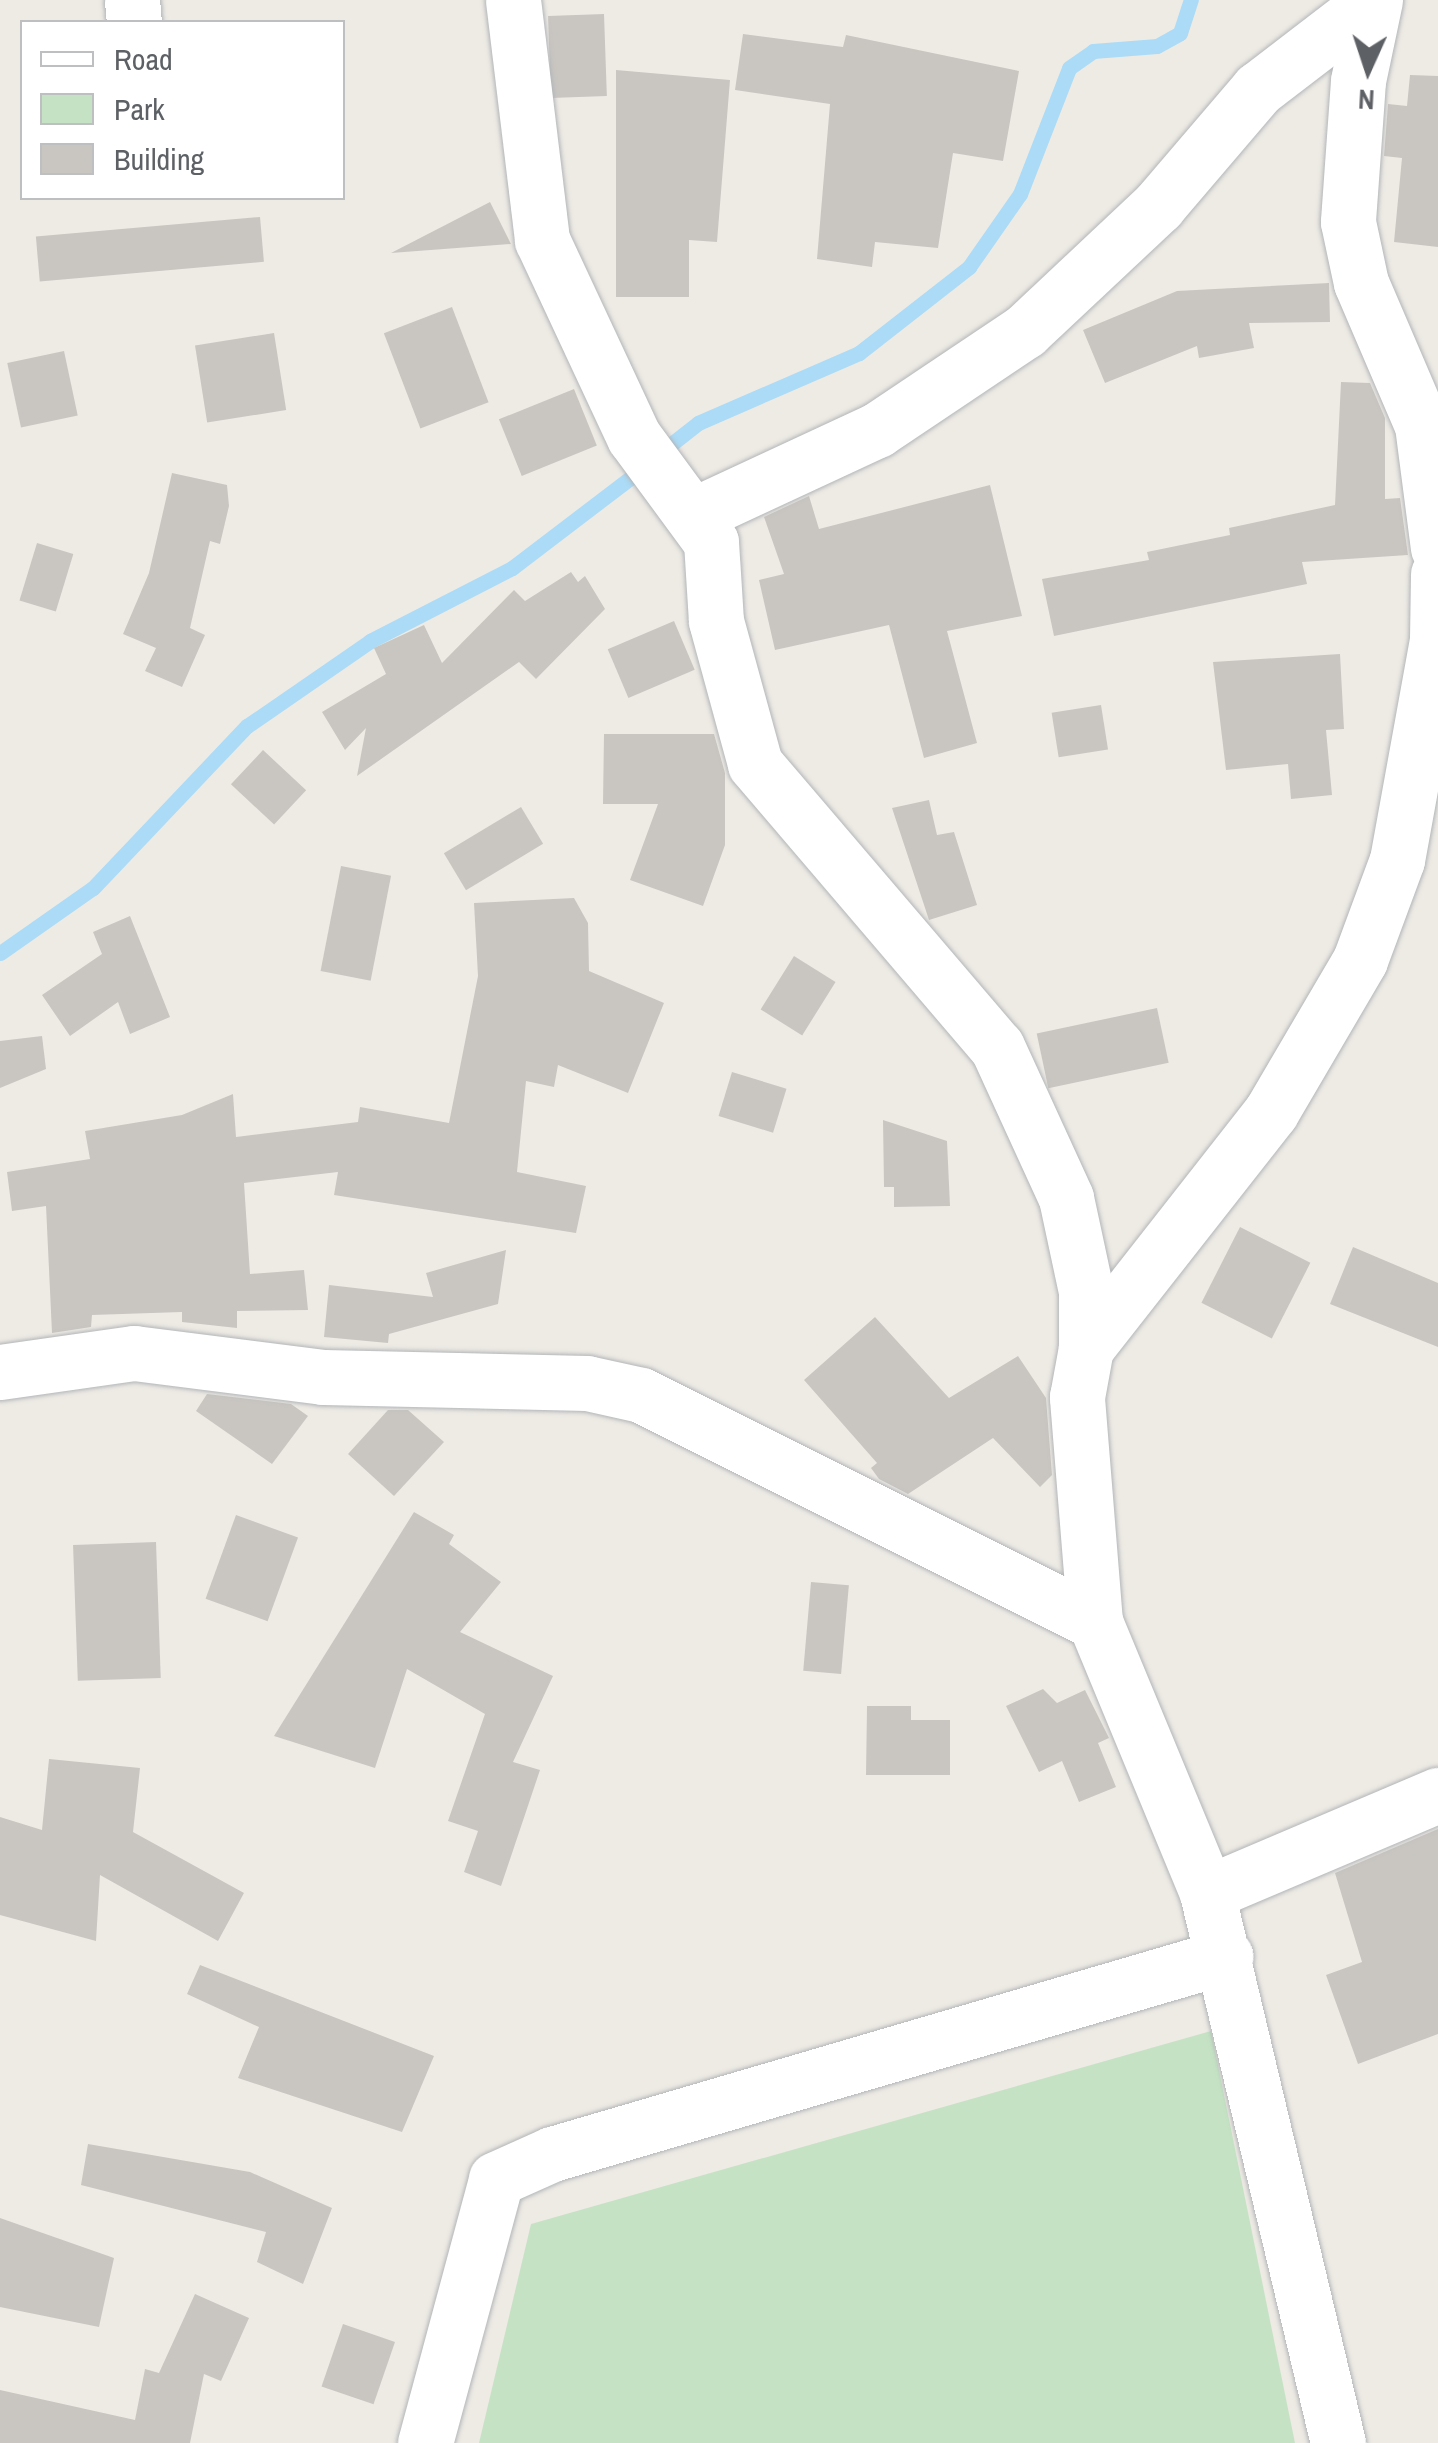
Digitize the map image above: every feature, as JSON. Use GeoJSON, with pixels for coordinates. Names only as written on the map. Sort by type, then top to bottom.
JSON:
{"type":"FeatureCollection","features":[{"type":"Feature","properties":{"kind":"street"},"geometry":{"type":"LineString","coordinates":[[512,0],[552,266],[634,436],[696,514],[718,571],[716,621],[755,764],[997,1047],[1066,1198],[1086,1291],[1086,1348],[1077,1396],[1095,1622],[1208,1893],[1226,1956],[1338,2443]]}},
{"type":"Feature","properties":{"kind":"street"},"geometry":{"type":"LineString","coordinates":[[696,514],[877,430],[1025,331],[1158,206],[1258,89],[1375,0]]}},
{"type":"Feature","properties":{"kind":"street"},"geometry":{"type":"LineString","coordinates":[[1375,0],[1358,82],[1348,222],[1361,284],[1422,425],[1438,548]]}},
{"type":"Feature","properties":{"kind":"street"},"geometry":{"type":"LineString","coordinates":[[1086,1348],[1271,1112],[1360,960],[1397,860],[1437,639],[1438,574]]}},
{"type":"Feature","properties":{"kind":"street"},"geometry":{"type":"LineString","coordinates":[[0,1372],[134,1353],[323,1378],[586,1383],[641,1395],[1095,1622]]}},
{"type":"Feature","properties":{"kind":"street"},"geometry":{"type":"LineString","coordinates":[[1208,1893],[1438,1795]]}},
{"type":"Feature","properties":{"kind":"street"},"geometry":{"type":"LineString","coordinates":[[425,2443],[496,2179],[552,2154],[1226,1956]]}},
{"type":"Feature","properties":{"kind":"green space"},"geometry":{"type":"Polygon","coordinates":[[[1211,2031],[1295,2443],[479,2443],[531,2224],[1211,2031]]]}},
{"type":"Feature","properties":{"kind":"building"},"geometry":{"type":"Polygon","coordinates":[[[604,14],[607,96],[551,98],[548,16],[604,14]]]}},
{"type":"Feature","properties":{"kind":"building"},"geometry":{"type":"Polygon","coordinates":[[[743,34],[843,47],[846,35],[1019,71],[1003,161],[953,153],[938,248],[875,242],[872,267],[817,259],[830,104],[735,90],[743,34]]]}},
{"type":"Feature","properties":{"kind":"building"},"geometry":{"type":"Polygon","coordinates":[[[616,70],[730,80],[717,242],[689,240],[689,297],[616,297],[616,70]]]}},
{"type":"Feature","properties":{"kind":"building"},"geometry":{"type":"Polygon","coordinates":[[[1410,75],[1438,76],[1438,247],[1394,242],[1402,158],[1384,156],[1388,104],[1407,106],[1410,75]]]}},
{"type":"Feature","properties":{"kind":"building"},"geometry":{"type":"Polygon","coordinates":[[[490,202],[511,244],[391,253],[490,202]]]}},
{"type":"Feature","properties":{"kind":"building"},"geometry":{"type":"Polygon","coordinates":[[[260,217],[264,262],[40,281],[36,237],[260,217]]]}},
{"type":"Feature","properties":{"kind":"building"},"geometry":{"type":"Polygon","coordinates":[[[1329,283],[1330,322],[1249,323],[1254,348],[1199,358],[1197,346],[1105,383],[1083,330],[1177,291],[1329,283]]]}},
{"type":"Feature","properties":{"kind":"building"},"geometry":{"type":"Polygon","coordinates":[[[452,307],[489,402],[420,428],[384,333],[452,307]]]}},
{"type":"Feature","properties":{"kind":"building"},"geometry":{"type":"Polygon","coordinates":[[[274,333],[286,410],[207,423],[195,346],[274,333]]]}},
{"type":"Feature","properties":{"kind":"building"},"geometry":{"type":"Polygon","coordinates":[[[64,351],[78,416],[21,428],[7,363],[64,351]]]}},
{"type":"Feature","properties":{"kind":"building"},"geometry":{"type":"Polygon","coordinates":[[[1341,382],[1370,383],[1385,418],[1385,499],[1400,498],[1408,555],[1302,562],[1307,584],[1054,636],[1042,579],[1149,560],[1147,552],[1230,535],[1229,528],[1335,505],[1341,382]]]}},
{"type":"Feature","properties":{"kind":"building"},"geometry":{"type":"Polygon","coordinates":[[[574,389],[597,446],[522,476],[499,419],[574,389]]]}},
{"type":"Feature","properties":{"kind":"building"},"geometry":{"type":"Polygon","coordinates":[[[172,473],[227,485],[229,506],[220,544],[210,541],[190,628],[205,635],[182,687],[145,671],[156,648],[123,634],[149,573],[172,473]]]}},
{"type":"Feature","properties":{"kind":"building"},"geometry":{"type":"Polygon","coordinates":[[[990,485],[1022,616],[947,631],[977,743],[924,758],[889,625],[775,650],[759,580],[784,574],[764,517],[809,496],[819,529],[990,485]]]}},
{"type":"Feature","properties":{"kind":"building"},"geometry":{"type":"Polygon","coordinates":[[[37,543],[73,554],[56,611],[19,600],[37,543]]]}},
{"type":"Feature","properties":{"kind":"building"},"geometry":{"type":"Polygon","coordinates":[[[571,572],[578,582],[585,576],[605,609],[536,679],[519,662],[357,776],[366,728],[345,750],[322,712],[386,674],[374,648],[424,625],[442,663],[514,590],[525,601],[571,572]]]}},
{"type":"Feature","properties":{"kind":"building"},"geometry":{"type":"Polygon","coordinates":[[[674,621],[695,670],[628,698],[608,649],[674,621]]]}},
{"type":"Feature","properties":{"kind":"building"},"geometry":{"type":"Polygon","coordinates":[[[1340,654],[1344,729],[1326,730],[1332,795],[1291,799],[1288,764],[1226,770],[1213,662],[1340,654]]]}},
{"type":"Feature","properties":{"kind":"building"},"geometry":{"type":"Polygon","coordinates":[[[1101,705],[1108,749],[1059,757],[1052,713],[1101,705]]]}},
{"type":"Feature","properties":{"kind":"building"},"geometry":{"type":"Polygon","coordinates":[[[604,734],[714,734],[725,773],[725,845],[703,906],[630,880],[658,804],[603,804],[604,734]]]}},
{"type":"Feature","properties":{"kind":"building"},"geometry":{"type":"Polygon","coordinates":[[[263,750],[306,790],[274,825],[231,784],[263,750]]]}},
{"type":"Feature","properties":{"kind":"building"},"geometry":{"type":"Polygon","coordinates":[[[929,800],[937,835],[954,832],[977,905],[929,920],[892,808],[929,800]]]}},
{"type":"Feature","properties":{"kind":"building"},"geometry":{"type":"Polygon","coordinates":[[[521,807],[543,844],[466,890],[444,853],[521,807]]]}},
{"type":"Feature","properties":{"kind":"building"},"geometry":{"type":"Polygon","coordinates":[[[341,866],[391,876],[371,981],[321,971],[341,866]]]}},
{"type":"Feature","properties":{"kind":"building"},"geometry":{"type":"Polygon","coordinates":[[[574,898],[588,923],[589,971],[664,1003],[628,1093],[558,1065],[554,1087],[526,1081],[517,1172],[586,1186],[576,1233],[334,1195],[338,1172],[244,1183],[250,1274],[304,1270],[308,1310],[237,1311],[237,1328],[182,1322],[182,1312],[92,1315],[91,1327],[52,1333],[46,1206],[12,1211],[7,1172],[90,1159],[85,1131],[182,1115],[233,1094],[236,1137],[358,1122],[360,1107],[449,1123],[478,976],[474,903],[574,898]]]}},
{"type":"Feature","properties":{"kind":"building"},"geometry":{"type":"Polygon","coordinates":[[[130,916],[170,1017],[130,1034],[118,1002],[70,1036],[42,995],[102,954],[93,932],[130,916]]]}},
{"type":"Feature","properties":{"kind":"building"},"geometry":{"type":"Polygon","coordinates":[[[794,956],[836,982],[802,1035],[761,1009],[794,956]]]}},
{"type":"Feature","properties":{"kind":"building"},"geometry":{"type":"Polygon","coordinates":[[[1157,1008],[1169,1063],[1048,1088],[1037,1034],[1157,1008]]]}},
{"type":"Feature","properties":{"kind":"building"},"geometry":{"type":"Polygon","coordinates":[[[42,1036],[46,1069],[0,1088],[0,1041],[42,1036]]]}},
{"type":"Feature","properties":{"kind":"building"},"geometry":{"type":"Polygon","coordinates":[[[732,1072],[787,1089],[773,1133],[719,1116],[732,1072]]]}},
{"type":"Feature","properties":{"kind":"building"},"geometry":{"type":"Polygon","coordinates":[[[883,1120],[947,1141],[950,1206],[894,1207],[894,1187],[884,1187],[883,1120]]]}},
{"type":"Feature","properties":{"kind":"building"},"geometry":{"type":"Polygon","coordinates":[[[1240,1227],[1310,1263],[1272,1339],[1201,1303],[1240,1227]]]}},
{"type":"Feature","properties":{"kind":"building"},"geometry":{"type":"Polygon","coordinates":[[[1353,1247],[1438,1283],[1438,1347],[1330,1304],[1353,1247]]]}},
{"type":"Feature","properties":{"kind":"building"},"geometry":{"type":"Polygon","coordinates":[[[506,1250],[498,1304],[389,1334],[388,1343],[324,1337],[329,1285],[433,1297],[426,1273],[506,1250]]]}},
{"type":"Feature","properties":{"kind":"building"},"geometry":{"type":"Polygon","coordinates":[[[875,1317],[949,1398],[1018,1356],[1046,1398],[1052,1475],[1040,1487],[993,1438],[908,1494],[879,1479],[871,1468],[877,1463],[804,1380],[875,1317]]]}},
{"type":"Feature","properties":{"kind":"building"},"geometry":{"type":"Polygon","coordinates":[[[207,1394],[291,1404],[308,1416],[272,1464],[196,1411],[207,1394]]]}},
{"type":"Feature","properties":{"kind":"building"},"geometry":{"type":"Polygon","coordinates":[[[388,1410],[408,1410],[444,1442],[394,1496],[348,1454],[388,1410]]]}},
{"type":"Feature","properties":{"kind":"building"},"geometry":{"type":"Polygon","coordinates":[[[414,1512],[454,1535],[449,1544],[501,1582],[460,1632],[553,1676],[513,1762],[540,1770],[501,1886],[464,1872],[478,1831],[448,1821],[485,1714],[407,1669],[375,1768],[274,1736],[414,1512]]]}},
{"type":"Feature","properties":{"kind":"building"},"geometry":{"type":"Polygon","coordinates":[[[236,1515],[298,1538],[268,1621],[206,1599],[236,1515]]]}},
{"type":"Feature","properties":{"kind":"building"},"geometry":{"type":"Polygon","coordinates":[[[156,1542],[161,1678],[78,1681],[73,1545],[156,1542]]]}},
{"type":"Feature","properties":{"kind":"building"},"geometry":{"type":"Polygon","coordinates":[[[811,1582],[849,1585],[841,1674],[803,1671],[811,1582]]]}},
{"type":"Feature","properties":{"kind":"building"},"geometry":{"type":"Polygon","coordinates":[[[1043,1689],[1057,1703],[1085,1690],[1109,1738],[1098,1743],[1116,1787],[1079,1802],[1062,1761],[1039,1772],[1006,1706],[1043,1689]]]}},
{"type":"Feature","properties":{"kind":"building"},"geometry":{"type":"Polygon","coordinates":[[[867,1706],[911,1706],[911,1720],[950,1720],[950,1775],[866,1775],[867,1706]]]}},
{"type":"Feature","properties":{"kind":"building"},"geometry":{"type":"Polygon","coordinates":[[[49,1759],[140,1768],[133,1832],[244,1893],[218,1941],[100,1875],[96,1941],[0,1915],[0,1817],[42,1830],[49,1759]]]}},
{"type":"Feature","properties":{"kind":"building"},"geometry":{"type":"Polygon","coordinates":[[[1438,1829],[1438,2034],[1358,2064],[1326,1975],[1362,1962],[1335,1873],[1438,1829]]]}},
{"type":"Feature","properties":{"kind":"building"},"geometry":{"type":"Polygon","coordinates":[[[200,1965],[434,2056],[402,2132],[238,2078],[259,2027],[187,1994],[200,1965]]]}},
{"type":"Feature","properties":{"kind":"building"},"geometry":{"type":"Polygon","coordinates":[[[88,2144],[250,2172],[332,2208],[303,2284],[257,2262],[266,2232],[81,2185],[88,2144]]]}},
{"type":"Feature","properties":{"kind":"building"},"geometry":{"type":"Polygon","coordinates":[[[0,2218],[114,2258],[99,2327],[0,2307],[0,2218]]]}},
{"type":"Feature","properties":{"kind":"building"},"geometry":{"type":"Polygon","coordinates":[[[195,2294],[249,2318],[221,2381],[204,2374],[190,2443],[0,2443],[0,2390],[135,2420],[145,2369],[159,2373],[195,2294]]]}},
{"type":"Feature","properties":{"kind":"building"},"geometry":{"type":"Polygon","coordinates":[[[343,2324],[395,2342],[374,2404],[322,2386],[343,2324]]]}},
{"type":"Feature","properties":{"kind":"waterway"},"geometry":{"type":"LineString","coordinates":[[665,449],[698,423],[859,353],[969,267],[1020,194],[1069,68],[1093,51],[1157,46],[1180,33],[1191,0]]}},
{"type":"Feature","properties":{"kind":"waterway"},"geometry":{"type":"LineString","coordinates":[[0,953],[93,888],[247,726],[370,641],[512,568],[642,469]]}}]}
